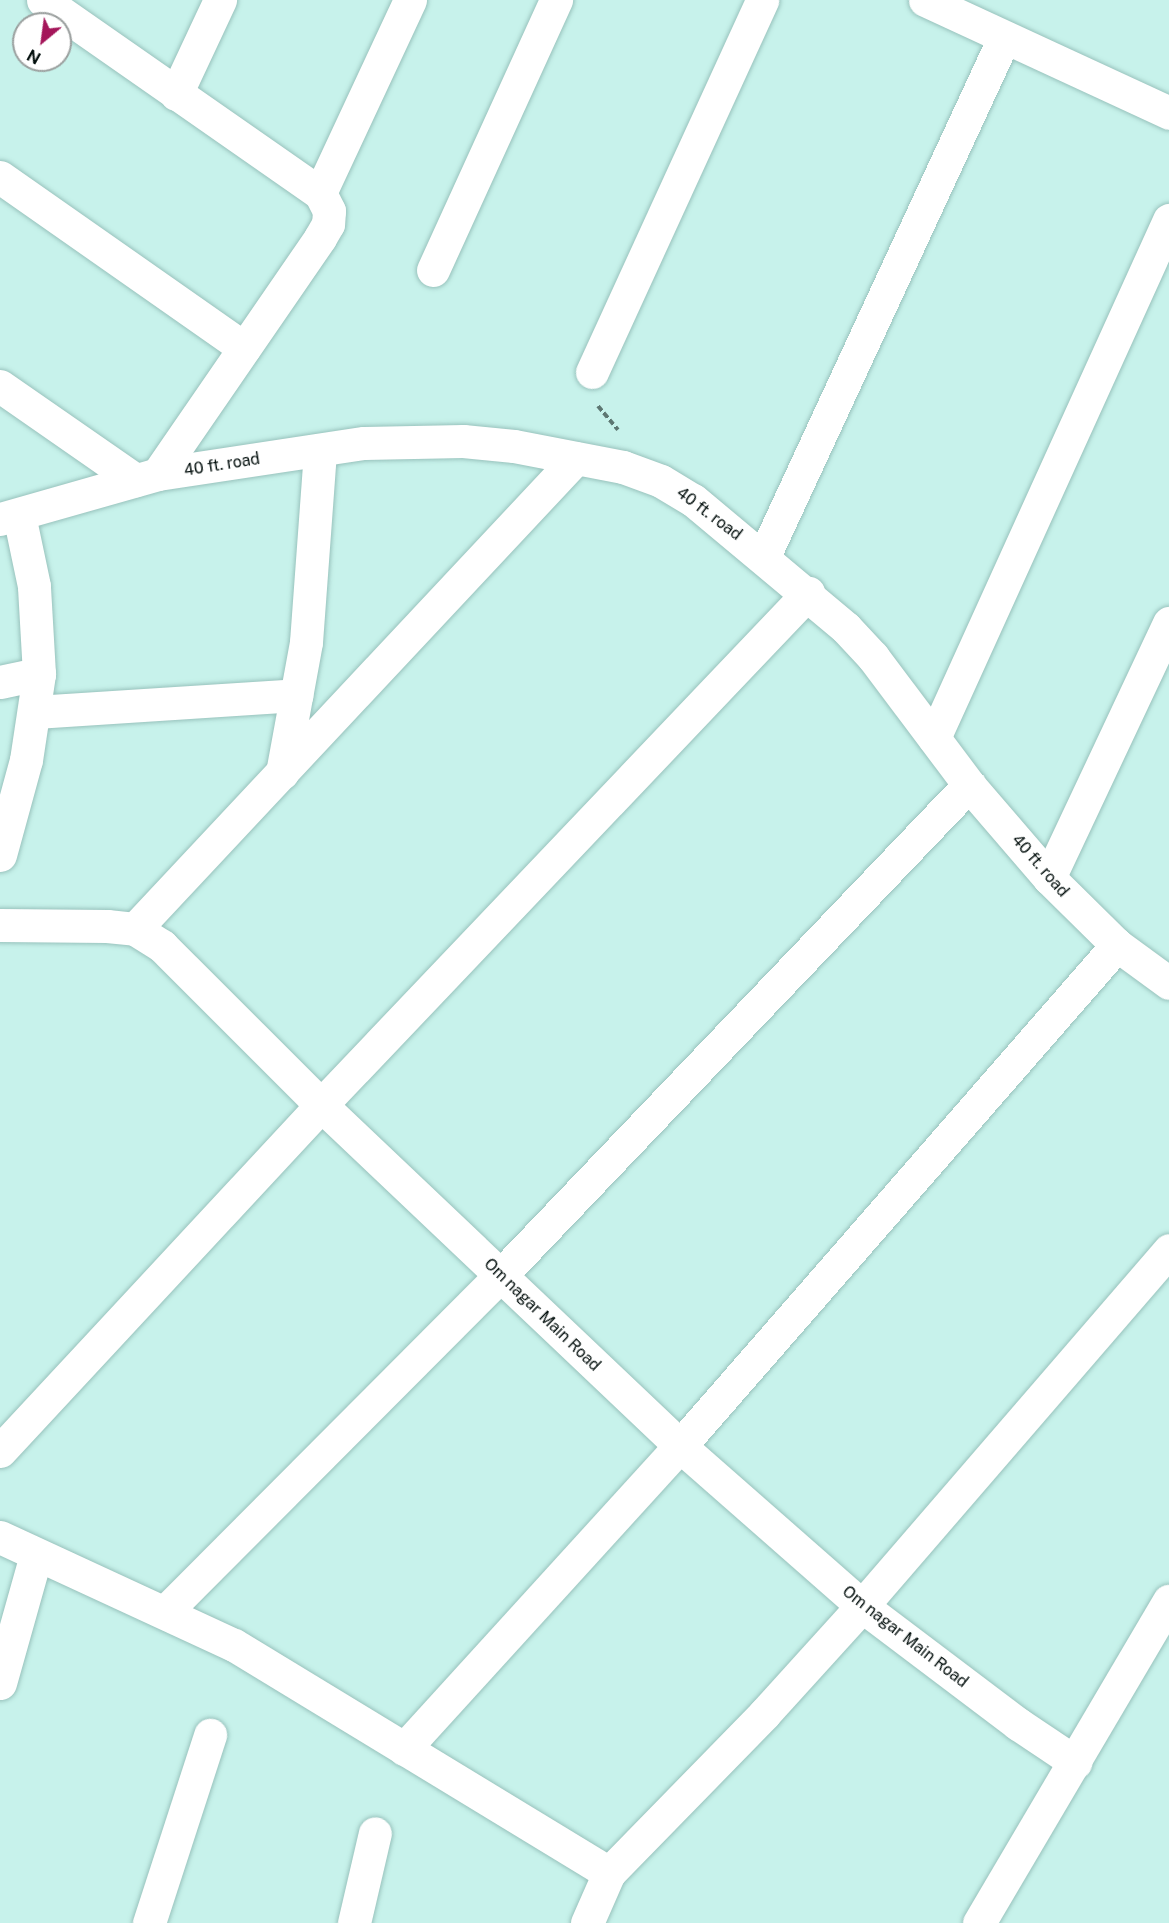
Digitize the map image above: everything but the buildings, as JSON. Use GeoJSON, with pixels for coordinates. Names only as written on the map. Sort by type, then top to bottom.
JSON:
{"type":"FeatureCollection","features":[{"type":"Feature","properties":{"kind":"street"},"geometry":{"type":"LineString","coordinates":[[0,386],[147,477],[244,348],[328,224],[328,211],[320,193],[43,0]]}},
{"type":"Feature","properties":{"kind":"street"},"geometry":{"type":"LineString","coordinates":[[176,94],[220,0]]}},
{"type":"Feature","properties":{"kind":"street"},"geometry":{"type":"LineString","coordinates":[[320,193],[410,0]]}},
{"type":"Feature","properties":{"kind":"street"},"geometry":{"type":"LineString","coordinates":[[434,270],[556,0]]}},
{"type":"Feature","properties":{"kind":"street"},"geometry":{"type":"LineString","coordinates":[[592,372],[762,0]]}},
{"type":"Feature","properties":{"kind":"street"},"geometry":{"type":"LineString","coordinates":[[925,0],[1169,113]]}},
{"type":"Feature","properties":{"kind":"street"},"geometry":{"type":"LineString","coordinates":[[764,556],[1004,38]]}},
{"type":"Feature","properties":{"kind":"street"},"geometry":{"type":"LineString","coordinates":[[0,177],[244,348]]}},
{"type":"Feature","properties":{"kind":"street"},"geometry":{"type":"LineString","coordinates":[[934,738],[1169,220]]}},
{"type":"Feature","properties":{"kind":"street","name":"40 ft. road"},"geometry":{"type":"LineString","coordinates":[[10,517],[147,477],[364,443],[463,441],[514,446],[623,467],[662,481],[693,500],[764,556],[846,627],[873,657],[969,785],[1049,878],[1117,945],[1169,983]]}},
{"type":"Feature","properties":{"kind":"street"},"geometry":{"type":"LineString","coordinates":[[282,773],[306,642],[320,451]]}},
{"type":"Feature","properties":{"kind":"street"},"geometry":{"type":"LineString","coordinates":[[135,929],[576,458]]}},
{"type":"Feature","properties":{"kind":"street"},"geometry":{"type":"LineString","coordinates":[[0,855],[26,760],[39,674],[34,586],[10,517]]}},
{"type":"Feature","properties":{"kind":"street"},"geometry":{"type":"LineString","coordinates":[[0,1451],[321,1105],[808,593]]}},
{"type":"Feature","properties":{"kind":"street"},"geometry":{"type":"LineString","coordinates":[[1049,878],[1169,623]]}},
{"type":"Feature","properties":{"kind":"street"},"geometry":{"type":"LineString","coordinates":[[0,682],[39,674]]}},
{"type":"Feature","properties":{"kind":"street"},"geometry":{"type":"LineString","coordinates":[[35,712],[296,695]]}},
{"type":"Feature","properties":{"kind":"street"},"geometry":{"type":"LineString","coordinates":[[165,1612],[501,1275],[969,785]]}},
{"type":"Feature","properties":{"kind":"street","name":"Om nagar Main Road"},"geometry":{"type":"LineString","coordinates":[[0,925],[107,926],[135,929],[162,946],[321,1105],[680,1446],[862,1606],[1018,1724],[1075,1762]]}},
{"type":"Feature","properties":{"kind":"street"},"geometry":{"type":"LineString","coordinates":[[404,1749],[680,1446],[1117,945]]}},
{"type":"Feature","properties":{"kind":"street"},"geometry":{"type":"LineString","coordinates":[[587,1923],[609,1873],[765,1713],[862,1606],[1169,1250]]}},
{"type":"Feature","properties":{"kind":"street"},"geometry":{"type":"LineString","coordinates":[[0,1537],[234,1645],[609,1873]]}},
{"type":"Feature","properties":{"kind":"street"},"geometry":{"type":"LineString","coordinates":[[0,1683],[36,1555]]}},
{"type":"Feature","properties":{"kind":"street"},"geometry":{"type":"LineString","coordinates":[[980,1923],[1169,1601]]}},
{"type":"Feature","properties":{"kind":"street"},"geometry":{"type":"LineString","coordinates":[[149,1923],[210,1735]]}},
{"type":"Feature","properties":{"kind":"street"},"geometry":{"type":"LineString","coordinates":[[354,1923],[375,1833]]}}]}
